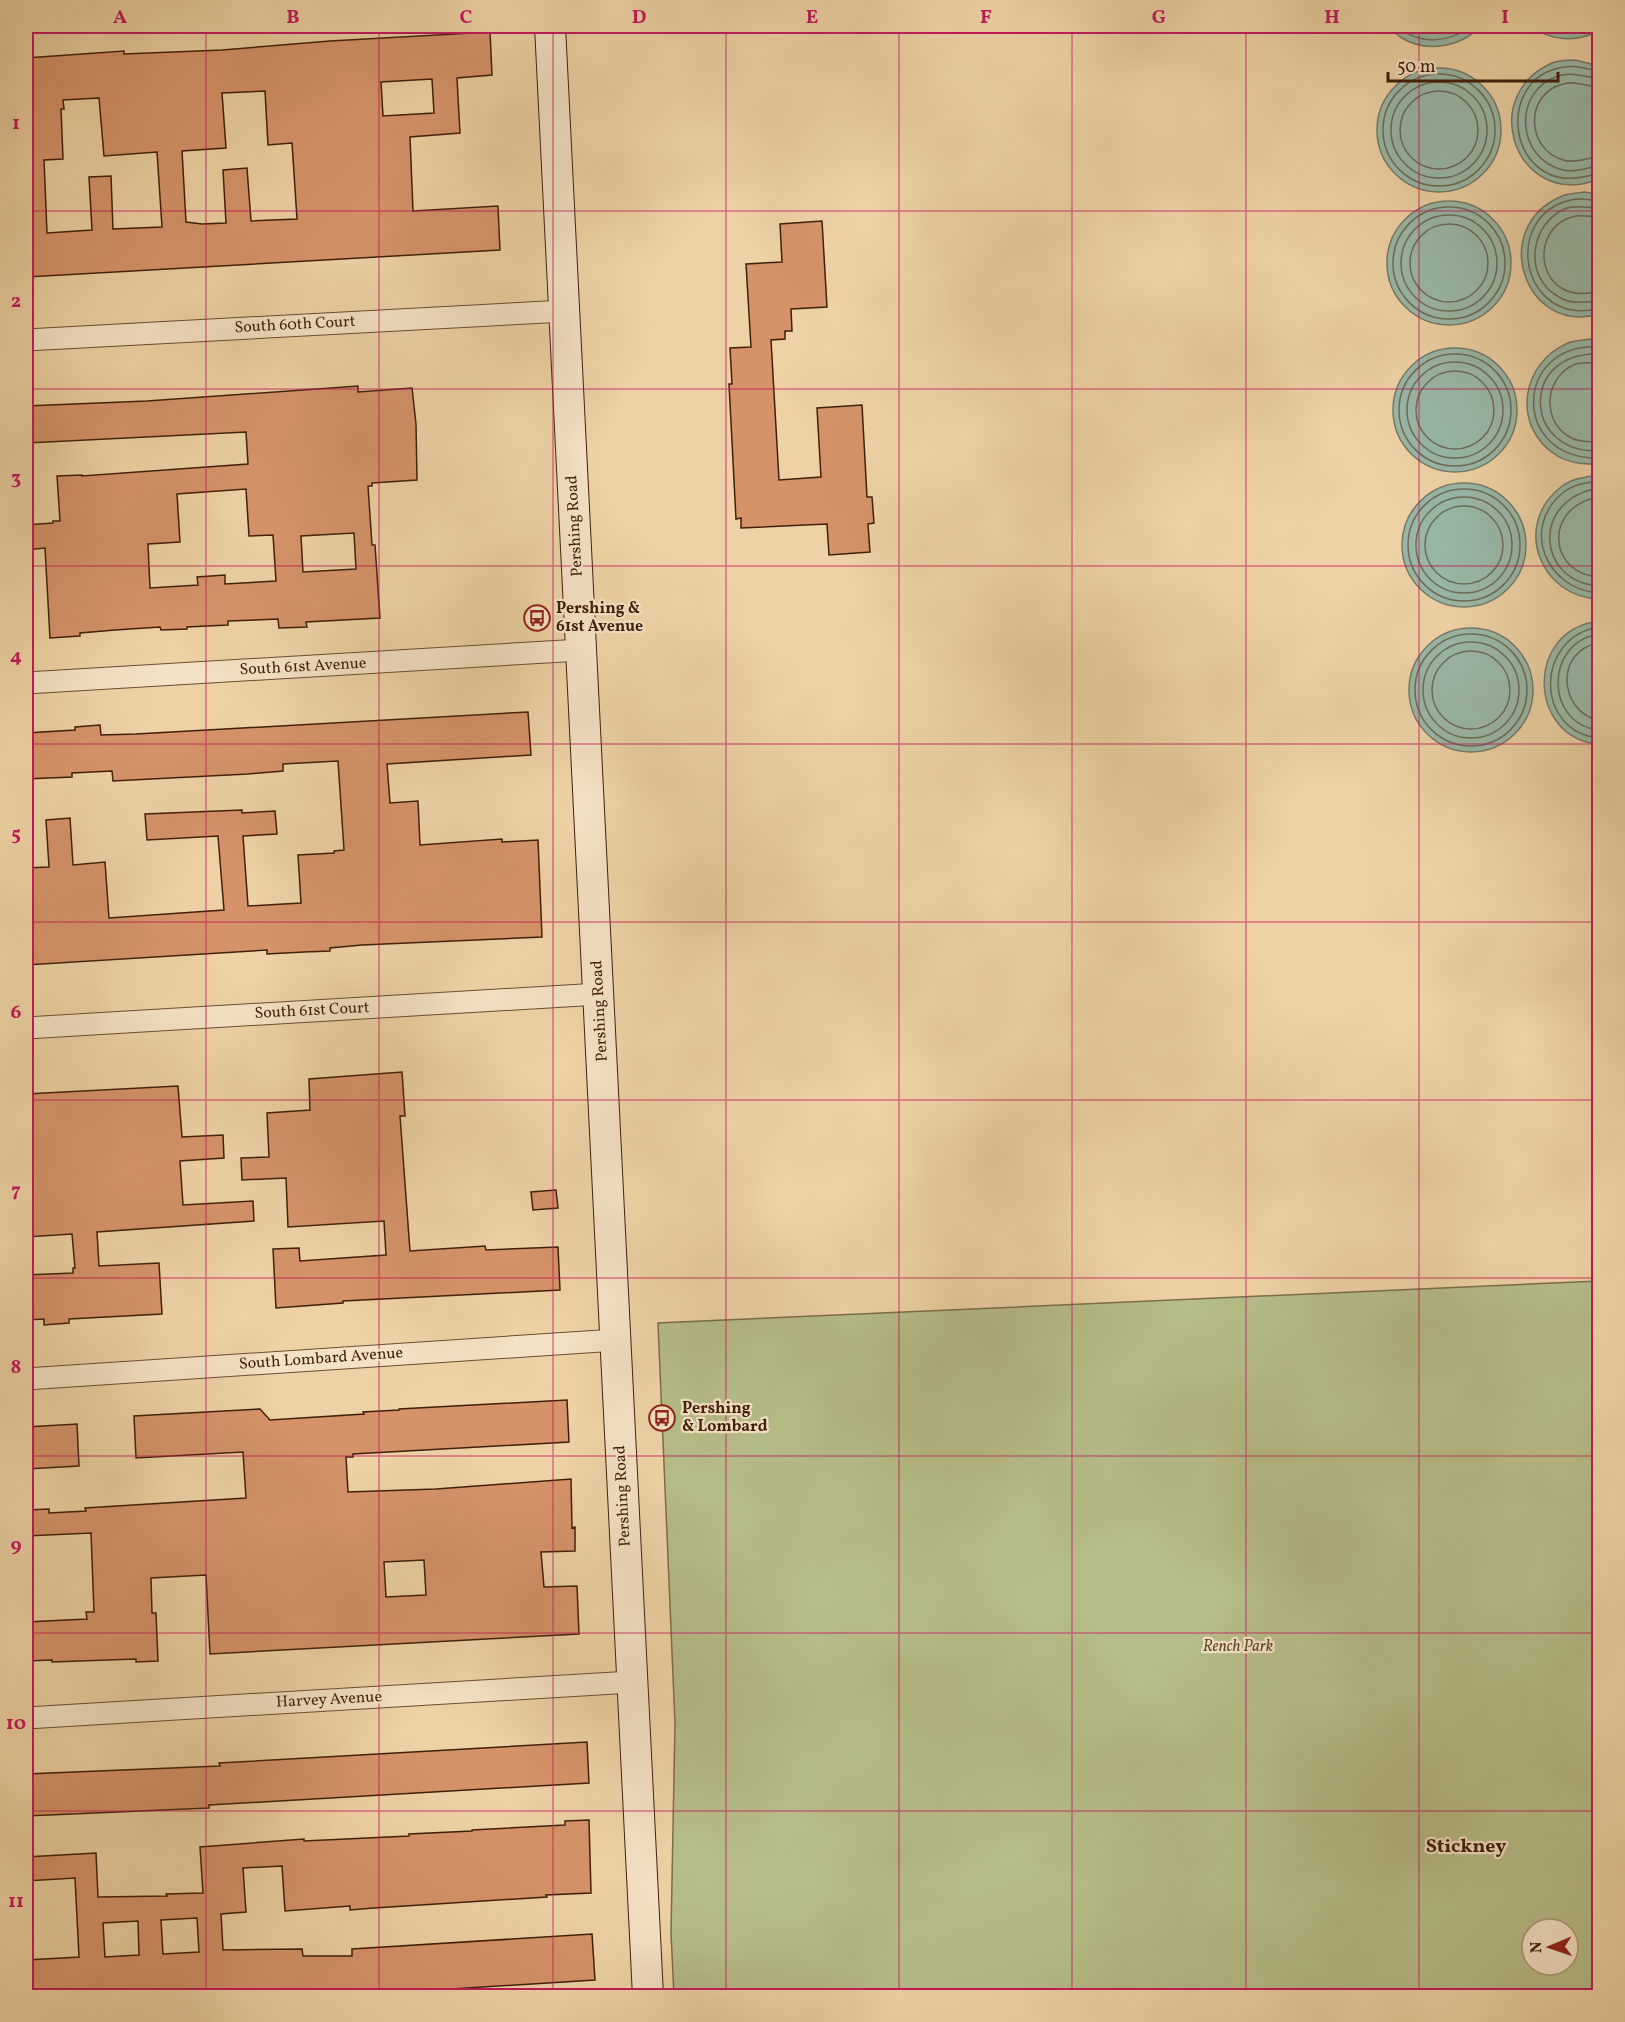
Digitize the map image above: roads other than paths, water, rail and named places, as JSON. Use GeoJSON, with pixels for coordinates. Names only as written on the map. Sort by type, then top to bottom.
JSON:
{"type":"FeatureCollection","features":[{"type":"Feature","properties":{"kind":"main road","name":"Pershing Road"},"geometry":{"type":"LineString","coordinates":[[550,26],[648,1996]]}},
{"type":"Feature","properties":{"kind":"street","name":"South 60th Court"},"geometry":{"type":"LineString","coordinates":[[26,340],[565,311]]}},
{"type":"Feature","properties":{"kind":"street","name":"South 61st Avenue"},"geometry":{"type":"LineString","coordinates":[[26,683],[582,650]]}},
{"type":"Feature","properties":{"kind":"street","name":"South 61st Court"},"geometry":{"type":"LineString","coordinates":[[26,1028],[599,994]]}},
{"type":"Feature","properties":{"kind":"street","name":"South Lombard Avenue"},"geometry":{"type":"LineString","coordinates":[[26,1379],[616,1340]]}},
{"type":"Feature","properties":{"kind":"street","name":"Harvey Avenue"},"geometry":{"type":"LineString","coordinates":[[26,1718],[632,1682]]}},
{"type":"Feature","properties":{"kind":"water"},"geometry":{"type":"Polygon","coordinates":[[[1388,26],[1480,26],[1464,39],[1443,46],[1432,46],[1412,43],[1400,37],[1388,26]]]}},
{"type":"Feature","properties":{"kind":"water"},"geometry":{"type":"Polygon","coordinates":[[[1531,26],[1599,26],[1599,30],[1582,37],[1564,38],[1546,35],[1531,26]]]}},
{"type":"Feature","properties":{"kind":"water"},"geometry":{"type":"Polygon","coordinates":[[[1575,60],[1600,66],[1599,179],[1582,184],[1558,183],[1538,174],[1523,159],[1514,139],[1512,118],[1517,97],[1530,78],[1552,63],[1575,60]]]}},
{"type":"Feature","properties":{"kind":"water"},"geometry":{"type":"Polygon","coordinates":[[[1439,68],[1463,73],[1483,86],[1496,106],[1501,130],[1496,154],[1483,174],[1463,187],[1439,192],[1415,187],[1395,174],[1382,154],[1377,130],[1382,106],[1395,86],[1415,73],[1439,68]]]}},
{"type":"Feature","properties":{"kind":"water"},"geometry":{"type":"Polygon","coordinates":[[[1585,192],[1600,195],[1599,314],[1573,317],[1552,309],[1535,295],[1525,275],[1522,253],[1526,231],[1539,211],[1562,196],[1585,192]]]}},
{"type":"Feature","properties":{"kind":"water"},"geometry":{"type":"Polygon","coordinates":[[[1449,201],[1473,206],[1493,219],[1506,239],[1511,263],[1506,287],[1493,307],[1473,320],[1449,325],[1425,320],[1405,307],[1392,287],[1387,263],[1392,239],[1405,219],[1425,206],[1449,201]]]}},
{"type":"Feature","properties":{"kind":"water"},"geometry":{"type":"Polygon","coordinates":[[[1591,339],[1600,341],[1600,463],[1586,464],[1565,460],[1542,443],[1532,428],[1528,412],[1528,396],[1532,380],[1540,365],[1552,352],[1568,343],[1591,339]]]}},
{"type":"Feature","properties":{"kind":"water"},"geometry":{"type":"Polygon","coordinates":[[[1455,348],[1479,353],[1499,366],[1512,386],[1517,410],[1512,434],[1499,454],[1479,467],[1455,472],[1431,467],[1411,454],[1398,434],[1393,410],[1398,386],[1411,366],[1431,353],[1455,348]]]}},
{"type":"Feature","properties":{"kind":"water"},"geometry":{"type":"Polygon","coordinates":[[[1599,475],[1599,599],[1578,595],[1561,586],[1548,573],[1540,556],[1536,539],[1538,520],[1546,503],[1561,487],[1574,480],[1599,475]]]}},
{"type":"Feature","properties":{"kind":"water"},"geometry":{"type":"Polygon","coordinates":[[[1464,483],[1488,488],[1508,501],[1521,521],[1526,545],[1521,569],[1508,589],[1488,602],[1464,607],[1440,602],[1420,589],[1407,569],[1402,545],[1407,521],[1420,501],[1440,488],[1464,483]]]}},
{"type":"Feature","properties":{"kind":"water"},"geometry":{"type":"Polygon","coordinates":[[[1599,621],[1600,744],[1576,738],[1559,724],[1548,706],[1544,685],[1547,663],[1557,644],[1574,629],[1599,621]]]}},
{"type":"Feature","properties":{"kind":"water"},"geometry":{"type":"Polygon","coordinates":[[[1471,628],[1495,633],[1515,646],[1528,666],[1533,690],[1528,714],[1515,734],[1495,747],[1471,752],[1447,747],[1427,734],[1414,714],[1409,690],[1414,666],[1427,646],[1447,633],[1471,628]]]}},
{"type":"Feature","properties":{"kind":"place","name":"Pershing & 61st Avenue"},"geometry":{"type":"Point","coordinates":[537,618]}},
{"type":"Feature","properties":{"kind":"place","name":"Pershing & Lombard"},"geometry":{"type":"Point","coordinates":[662,1418]}},
{"type":"Feature","properties":{"kind":"district","name":"Stickney"},"geometry":{"type":"Point","coordinates":[1466,1847]}},
{"type":"Feature","properties":{"kind":"park label","name":"Rench Park"},"geometry":{"type":"Point","coordinates":[1238,1647]}}]}
